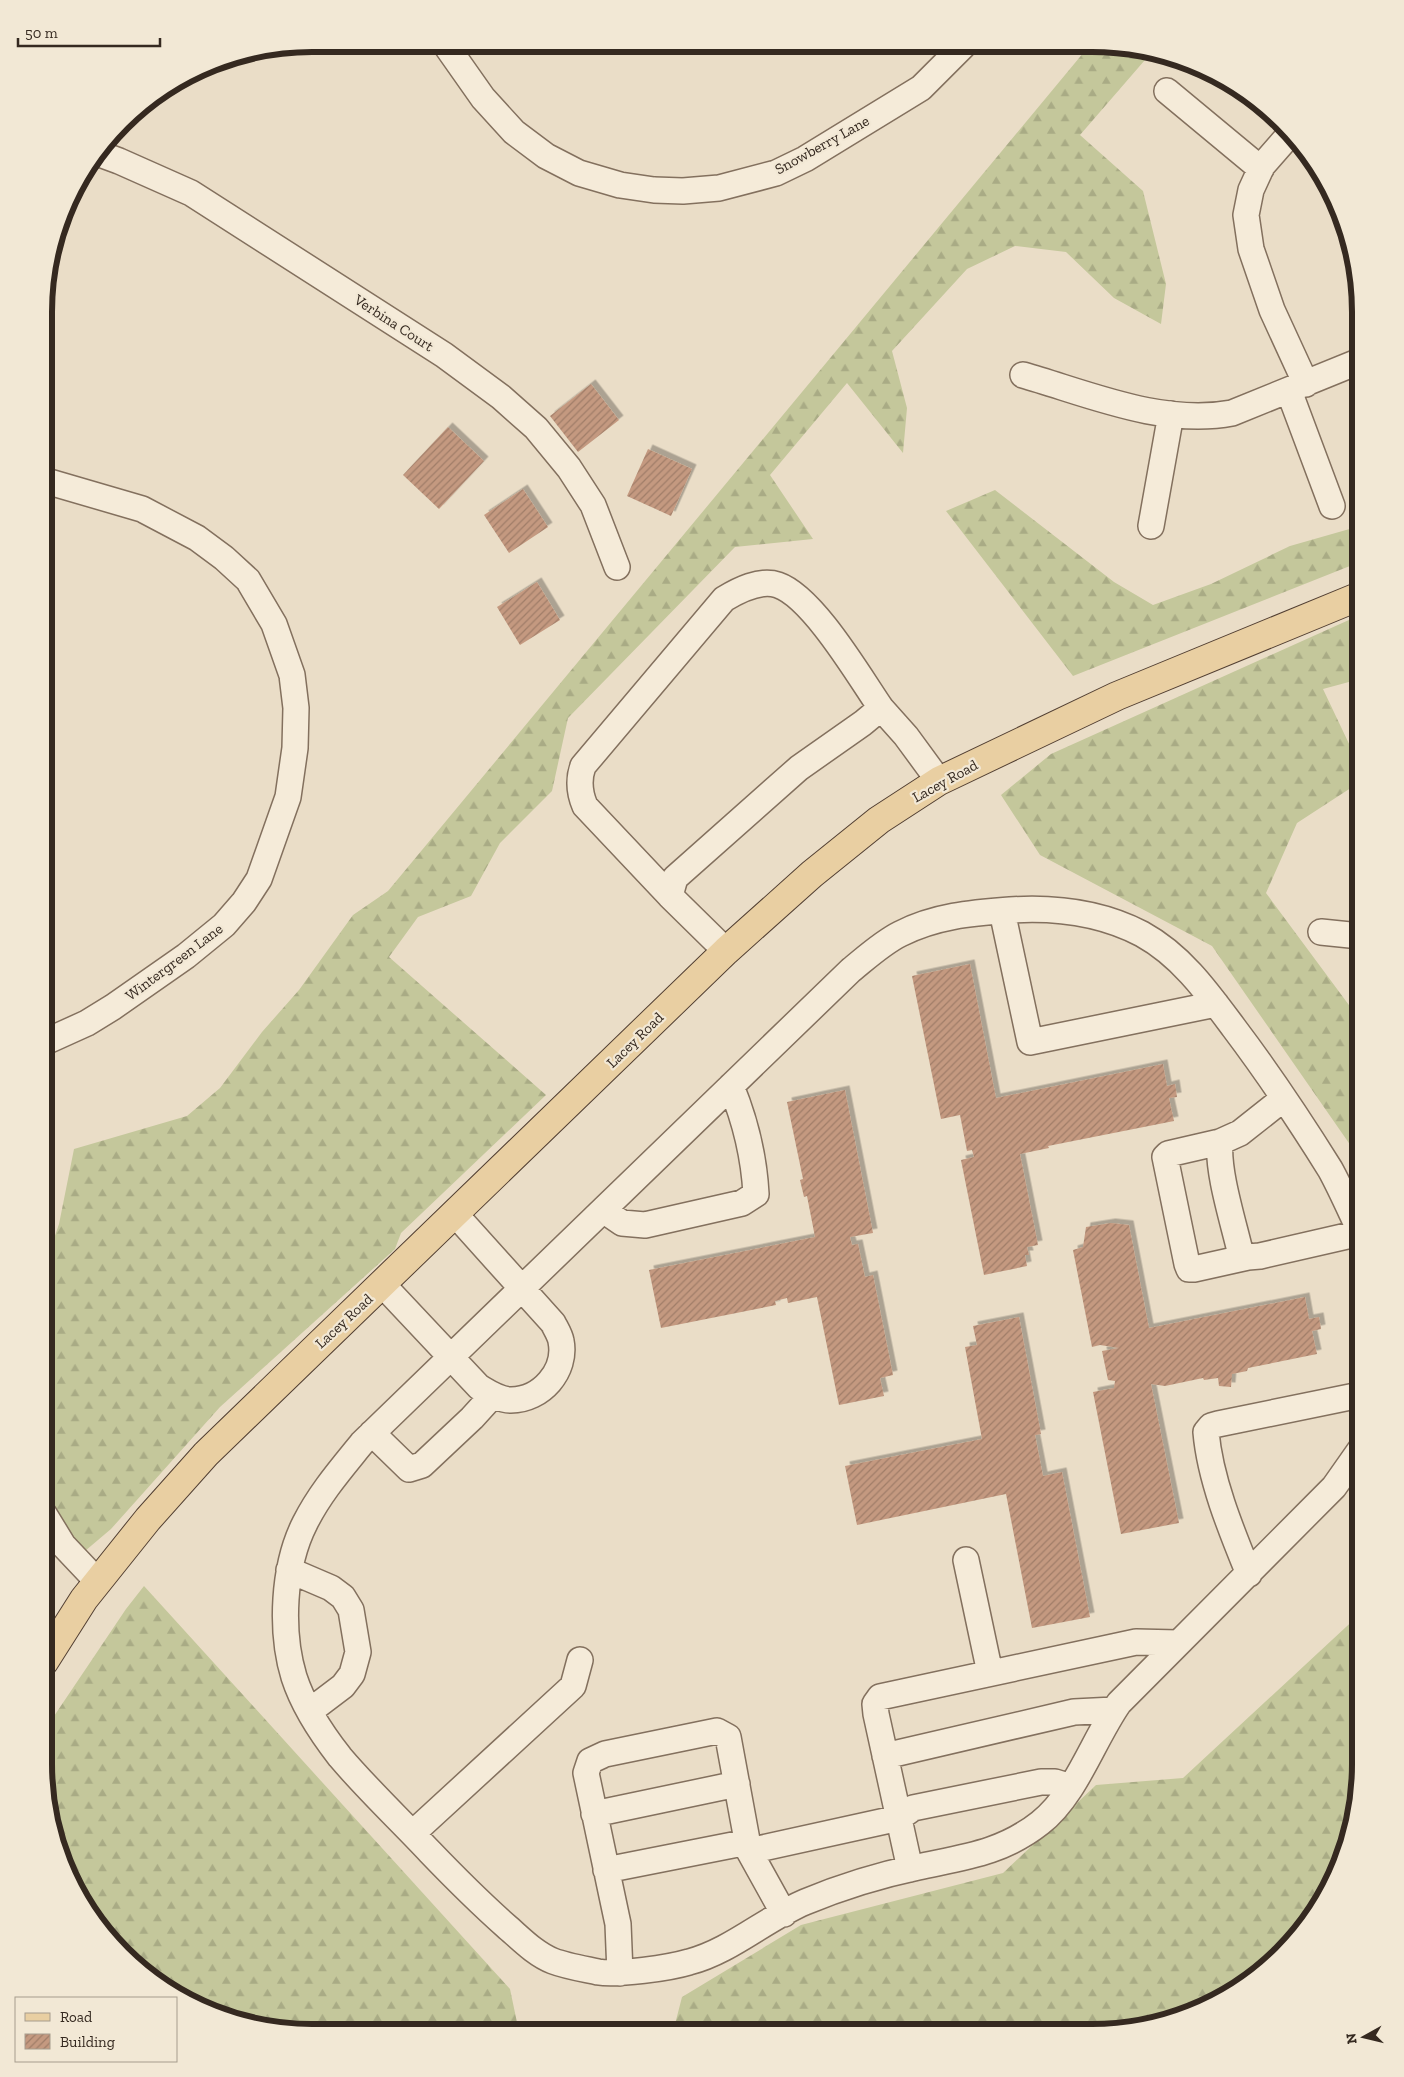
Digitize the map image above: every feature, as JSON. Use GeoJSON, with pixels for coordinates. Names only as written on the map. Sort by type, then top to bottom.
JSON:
{"type":"FeatureCollection","features":[{"type":"Feature","properties":{"kind":"main road","name":"Lacey Road"},"geometry":{"type":"LineString","coordinates":[[52,1649],[84,1599],[148,1519],[206,1454],[383,1285],[726,951],[812,874],[880,820],[939,781],[1117,696],[1352,599]]}},
{"type":"Feature","properties":{"kind":"street","name":"Snowberry Lane"},"geometry":{"type":"LineString","coordinates":[[451,52],[484,98],[514,132],[546,156],[579,173],[620,185],[683,192],[719,188],[766,176],[805,159],[921,88],[958,52]]}},
{"type":"Feature","properties":{"kind":"street"},"geometry":{"type":"LineString","coordinates":[[1167,92],[1261,169]]}},
{"type":"Feature","properties":{"kind":"street"},"geometry":{"type":"LineString","coordinates":[[1285,139],[1261,169],[1251,190],[1246,215],[1251,249],[1297,388],[1332,506]]}},
{"type":"Feature","properties":{"kind":"street","name":"Verbina Court"},"geometry":{"type":"LineString","coordinates":[[105,156],[191,193],[444,355],[501,397],[536,428],[569,468],[593,505],[616,567]]}},
{"type":"Feature","properties":{"kind":"street"},"geometry":{"type":"LineString","coordinates":[[1023,375],[1139,409],[1171,414],[1214,416],[1297,388],[1352,364]]}},
{"type":"Feature","properties":{"kind":"street"},"geometry":{"type":"LineString","coordinates":[[1151,526],[1171,414]]}},
{"type":"Feature","properties":{"kind":"street","name":"Wintergreen Lane"},"geometry":{"type":"LineString","coordinates":[[52,483],[142,509],[197,538],[224,558],[248,580],[274,624],[292,675],[296,708],[295,748],[288,797],[259,879],[244,902],[224,925],[186,956],[130,996],[87,1023],[52,1039]]}},
{"type":"Feature","properties":{"kind":"street"},"geometry":{"type":"LineString","coordinates":[[726,951],[670,896],[585,806],[580,795],[579,777],[583,766],[724,599],[739,590],[765,584],[777,584],[792,592],[814,611],[881,708],[906,736],[939,781]]}},
{"type":"Feature","properties":{"kind":"street"},"geometry":{"type":"LineString","coordinates":[[670,896],[675,878],[760,802],[799,768],[881,708]]}},
{"type":"Feature","properties":{"kind":"street"},"geometry":{"type":"LineString","coordinates":[[1352,1216],[1330,1171],[1258,1061],[1216,1004],[1182,963],[1143,934],[1114,922],[1074,911],[1043,908],[967,913],[936,919],[898,935],[851,970],[372,1433],[324,1490],[303,1526],[289,1570],[286,1595],[287,1642],[295,1678],[310,1711],[339,1755],[466,1890],[529,1946],[552,1961],[601,1972],[620,1973],[686,1964],[705,1957],[812,1899],[870,1879],[975,1856],[997,1849],[1043,1821],[1058,1806],[1071,1787],[1103,1726],[1114,1710],[1158,1662],[1249,1574],[1334,1487],[1352,1461]]}},
{"type":"Feature","properties":{"kind":"street"},"geometry":{"type":"LineString","coordinates":[[1002,911],[1030,1042],[1216,1004]]}},
{"type":"Feature","properties":{"kind":"street"},"geometry":{"type":"LineString","coordinates":[[1320,932],[1352,935]]}},
{"type":"Feature","properties":{"kind":"street"},"geometry":{"type":"LineString","coordinates":[[603,1210],[622,1223],[645,1225],[742,1203],[756,1194],[754,1172],[741,1113],[731,1086]]}},
{"type":"Feature","properties":{"kind":"street"},"geometry":{"type":"LineString","coordinates":[[1283,1099],[1240,1133],[1220,1142],[1168,1154],[1165,1157],[1189,1269],[1352,1234]]}},
{"type":"Feature","properties":{"kind":"street"},"geometry":{"type":"LineString","coordinates":[[1220,1142],[1221,1169],[1240,1251],[1248,1257]]}},
{"type":"Feature","properties":{"kind":"street"},"geometry":{"type":"LineString","coordinates":[[383,1285],[479,1387],[492,1396],[508,1400],[524,1399],[544,1387],[555,1375],[561,1362],[561,1340],[553,1323],[455,1214]]}},
{"type":"Feature","properties":{"kind":"street"},"geometry":{"type":"LineString","coordinates":[[372,1433],[409,1469],[416,1468],[422,1466],[492,1396]]}},
{"type":"Feature","properties":{"kind":"street"},"geometry":{"type":"LineString","coordinates":[[1249,1574],[1235,1540],[1208,1457],[1206,1432],[1211,1426],[1218,1424],[1352,1397]]}},
{"type":"Feature","properties":{"kind":"street"},"geometry":{"type":"LineString","coordinates":[[52,1527],[63,1545],[98,1582]]}},
{"type":"Feature","properties":{"kind":"street"},"geometry":{"type":"LineString","coordinates":[[966,1560],[990,1673]]}},
{"type":"Feature","properties":{"kind":"street"},"geometry":{"type":"LineString","coordinates":[[289,1570],[331,1588],[343,1597],[351,1610],[358,1652],[352,1674],[343,1686],[310,1711]]}},
{"type":"Feature","properties":{"kind":"street"},"geometry":{"type":"LineString","coordinates":[[910,1869],[876,1714],[875,1704],[880,1697],[1136,1642],[1178,1643]]}},
{"type":"Feature","properties":{"kind":"street"},"geometry":{"type":"LineString","coordinates":[[413,1834],[573,1686],[580,1660]]}},
{"type":"Feature","properties":{"kind":"street"},"geometry":{"type":"LineString","coordinates":[[885,1756],[1074,1712],[1114,1710]]}},
{"type":"Feature","properties":{"kind":"street"},"geometry":{"type":"LineString","coordinates":[[620,1973],[618,1924],[586,1773],[590,1761],[606,1754],[717,1731],[728,1737],[748,1847],[784,1914]]}},
{"type":"Feature","properties":{"kind":"street"},"geometry":{"type":"LineString","coordinates":[[606,1870],[748,1847],[899,1818],[913,1808],[1041,1782],[1055,1782],[1071,1787]]}},
{"type":"Feature","properties":{"kind":"street"},"geometry":{"type":"LineString","coordinates":[[594,1814],[737,1784]]}},
{"type":"Feature","properties":{"kind":"green space"},"geometry":{"type":"Polygon","coordinates":[[[1084,52],[1147,58],[1080,135],[1143,191],[1166,284],[1161,324],[1114,298],[1066,252],[1015,246],[967,269],[892,351],[907,408],[903,453],[847,383],[770,475],[813,539],[735,547],[568,718],[552,791],[500,843],[471,896],[418,917],[389,957],[546,1095],[401,1233],[395,1249],[220,1407],[111,1529],[85,1551],[52,1519],[52,1244],[59,1224],[74,1149],[187,1116],[220,1088],[262,1032],[299,990],[353,915],[388,891],[1084,52]]]}},
{"type":"Feature","properties":{"kind":"green space"},"geometry":{"type":"Polygon","coordinates":[[[995,490],[1114,582],[1153,605],[1211,584],[1290,546],[1352,528],[1352,565],[1073,676],[946,511],[995,490]]]}},
{"type":"Feature","properties":{"kind":"green space"},"geometry":{"type":"Polygon","coordinates":[[[1352,619],[1352,681],[1323,689],[1352,750],[1352,787],[1297,823],[1266,893],[1352,1009],[1352,1147],[1212,946],[1040,855],[1001,795],[1051,754],[1352,619]]]}},
{"type":"Feature","properties":{"kind":"green space"},"geometry":{"type":"Polygon","coordinates":[[[144,1586],[510,1989],[517,2024],[295,2024],[262,2020],[213,2005],[182,1990],[154,1971],[117,1936],[87,1895],[72,1864],[61,1832],[53,1782],[52,1719],[126,1609],[144,1586]]]}},
{"type":"Feature","properties":{"kind":"green space"},"geometry":{"type":"Polygon","coordinates":[[[1352,1621],[1351,1782],[1347,1815],[1338,1848],[1317,1895],[1298,1923],[1263,1960],[1222,1990],[1191,2005],[1159,2016],[1109,2024],[675,2024],[682,1997],[801,1925],[1003,1873],[1096,1785],[1183,1778],[1352,1621]]]}},
{"type":"Feature","properties":{"kind":"building"},"geometry":{"type":"Polygon","coordinates":[[[591,384],[619,420],[578,452],[550,416],[591,384]]]}},
{"type":"Feature","properties":{"kind":"building"},"geometry":{"type":"Polygon","coordinates":[[[448,427],[484,461],[439,509],[403,475],[448,427]]]}},
{"type":"Feature","properties":{"kind":"building"},"geometry":{"type":"Polygon","coordinates":[[[648,449],[692,469],[671,516],[627,496],[648,449]]]}},
{"type":"Feature","properties":{"kind":"building"},"geometry":{"type":"Polygon","coordinates":[[[523,489],[548,527],[509,553],[484,515],[523,489]]]}},
{"type":"Feature","properties":{"kind":"building"},"geometry":{"type":"Polygon","coordinates":[[[537,582],[560,620],[520,645],[497,607],[537,582]]]}},
{"type":"Feature","properties":{"kind":"building"},"geometry":{"type":"Polygon","coordinates":[[[970,964],[996,1098],[1163,1064],[1167,1086],[1175,1084],[1177,1097],[1169,1098],[1174,1121],[1048,1146],[1049,1148],[1020,1154],[1038,1245],[1027,1247],[1029,1255],[1025,1255],[1027,1266],[984,1275],[961,1160],[974,1157],[972,1150],[967,1151],[960,1115],[941,1119],[912,976],[970,964]]]}},
{"type":"Feature","properties":{"kind":"building"},"geometry":{"type":"Polygon","coordinates":[[[845,1090],[873,1233],[850,1237],[852,1245],[858,1244],[865,1277],[873,1275],[893,1375],[880,1378],[884,1396],[839,1405],[817,1297],[788,1303],[787,1298],[775,1301],[776,1305],[661,1328],[649,1270],[815,1237],[807,1196],[804,1197],[800,1180],[803,1179],[787,1102],[845,1090]]]}},
{"type":"Feature","properties":{"kind":"building"},"geometry":{"type":"Polygon","coordinates":[[[1111,1223],[1129,1225],[1149,1328],[1305,1297],[1309,1319],[1319,1317],[1321,1329],[1312,1331],[1317,1354],[1248,1368],[1247,1371],[1232,1374],[1231,1387],[1219,1386],[1218,1378],[1204,1380],[1203,1378],[1165,1386],[1151,1384],[1179,1523],[1121,1534],[1093,1392],[1114,1388],[1115,1381],[1108,1380],[1102,1351],[1119,1348],[1100,1345],[1092,1347],[1073,1250],[1083,1247],[1086,1227],[1111,1223]]]}},
{"type":"Feature","properties":{"kind":"building"},"geometry":{"type":"Polygon","coordinates":[[[1019,1317],[1041,1434],[1035,1435],[1043,1476],[1062,1472],[1090,1617],[1032,1628],[1006,1494],[857,1525],[845,1466],[982,1439],[965,1347],[977,1345],[973,1326],[1019,1317]]]}}]}
